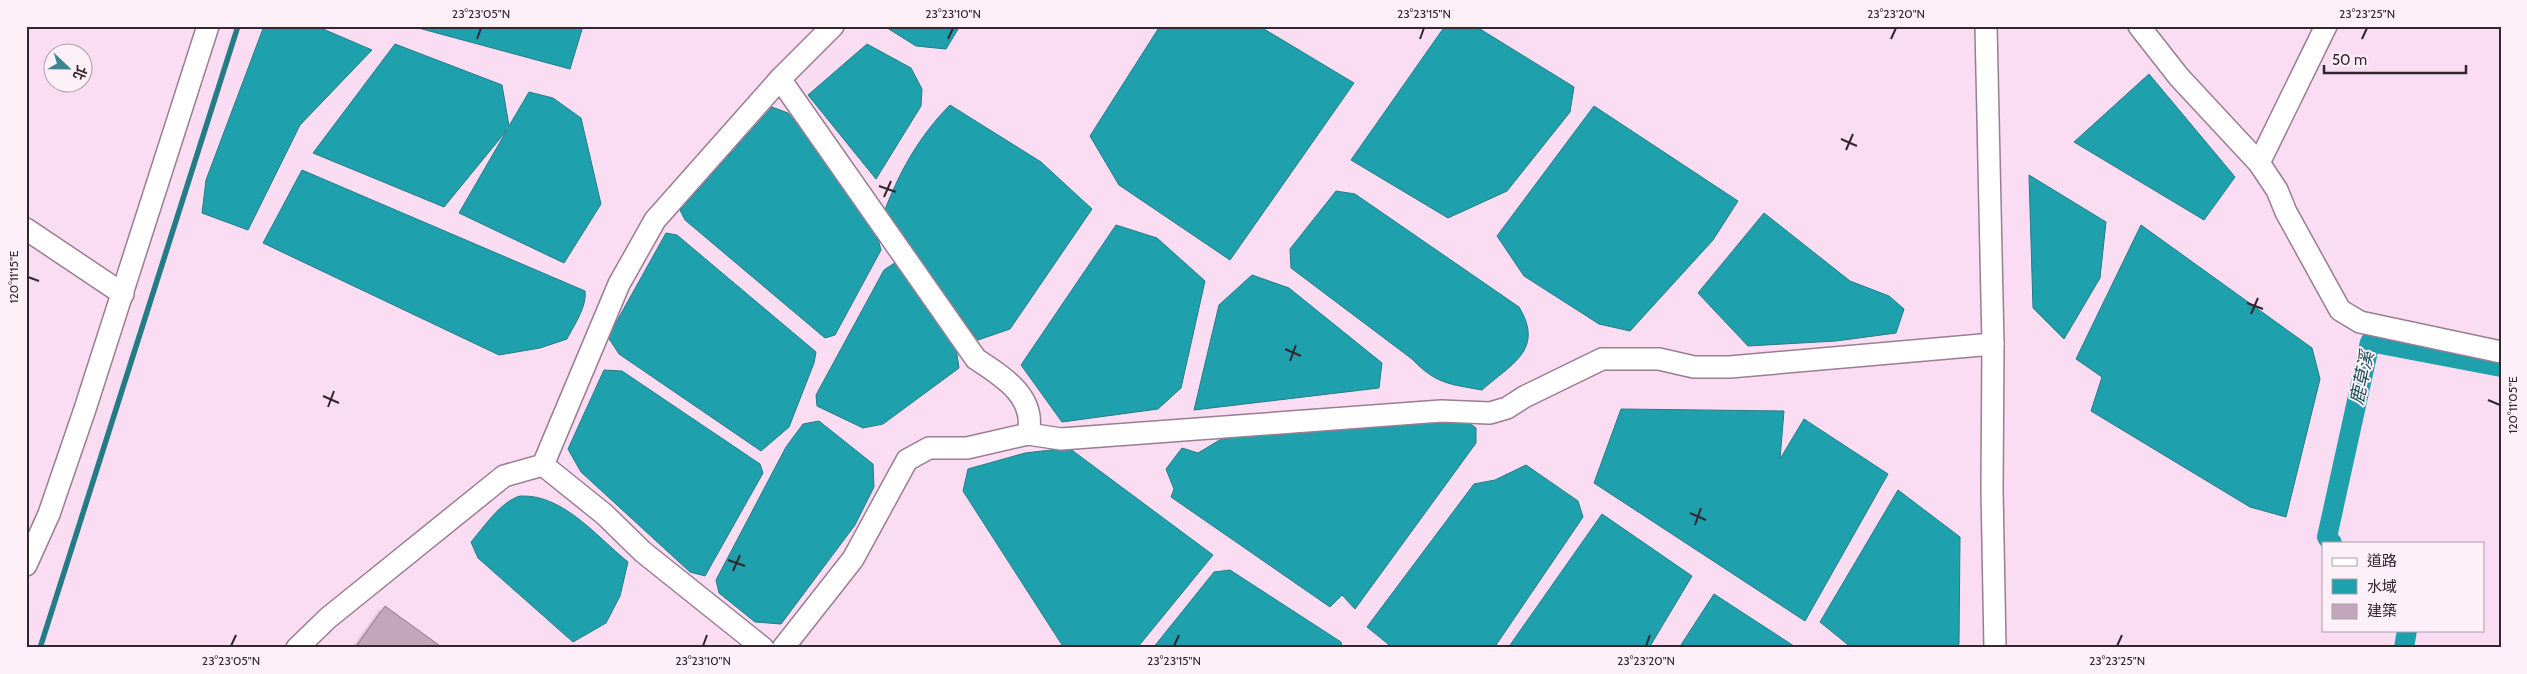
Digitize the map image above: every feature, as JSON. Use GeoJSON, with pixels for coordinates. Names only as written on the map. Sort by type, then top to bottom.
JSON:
{"type":"FeatureCollection","features":[{"type":"Feature","properties":{"kind":"street"},"geometry":{"type":"LineString","coordinates":[[26,564],[49,514],[208,26]]}},
{"type":"Feature","properties":{"kind":"street"},"geometry":{"type":"LineString","coordinates":[[543,465],[619,284],[654,220],[780,79],[833,26]]}},
{"type":"Feature","properties":{"kind":"street"},"geometry":{"type":"LineString","coordinates":[[1986,26],[1993,344],[1992,489],[1995,648]]}},
{"type":"Feature","properties":{"kind":"street"},"geometry":{"type":"LineString","coordinates":[[2139,26],[2179,77],[2259,163],[2277,190],[2286,212],[2340,310],[2360,322],[2501,352]]}},
{"type":"Feature","properties":{"kind":"street"},"geometry":{"type":"LineString","coordinates":[[2259,163],[2326,26]]}},
{"type":"Feature","properties":{"kind":"street"},"geometry":{"type":"LineString","coordinates":[[780,79],[907,257],[976,358],[1009,381],[1029,409],[1031,424],[1028,434]]}},
{"type":"Feature","properties":{"kind":"street"},"geometry":{"type":"LineString","coordinates":[[26,229],[122,294]]}},
{"type":"Feature","properties":{"kind":"street"},"geometry":{"type":"LineString","coordinates":[[783,648],[853,559],[908,460],[929,448],[967,448],[1028,434],[1061,439],[1441,411],[1490,413],[1507,408],[1524,397],[1602,359],[1659,359],[1694,367],[1730,367],[1993,344]]}},
{"type":"Feature","properties":{"kind":"street"},"geometry":{"type":"LineString","coordinates":[[297,648],[328,618],[504,476],[543,465]]}},
{"type":"Feature","properties":{"kind":"street"},"geometry":{"type":"LineString","coordinates":[[543,465],[604,514],[643,552],[763,648]]}},
{"type":"Feature","properties":{"kind":"water"},"geometry":{"type":"Polygon","coordinates":[[[264,26],[316,26],[372,50],[300,125],[248,230],[202,213],[206,180],[264,26]]]}},
{"type":"Feature","properties":{"kind":"water"},"geometry":{"type":"Polygon","coordinates":[[[411,26],[583,26],[570,69],[411,26]]]}},
{"type":"Feature","properties":{"kind":"water"},"geometry":{"type":"Polygon","coordinates":[[[884,26],[960,26],[946,49],[916,46],[884,26]]]}},
{"type":"Feature","properties":{"kind":"water"},"geometry":{"type":"Polygon","coordinates":[[[1160,26],[1259,26],[1354,83],[1230,260],[1119,185],[1090,136],[1160,26]]]}},
{"type":"Feature","properties":{"kind":"water"},"geometry":{"type":"Polygon","coordinates":[[[1445,26],[1467,26],[1480,29],[1574,87],[1570,112],[1507,191],[1448,218],[1351,160],[1445,26]]]}},
{"type":"Feature","properties":{"kind":"water"},"geometry":{"type":"Polygon","coordinates":[[[395,44],[502,85],[509,126],[529,92],[553,98],[581,118],[601,204],[564,263],[459,213],[507,130],[444,207],[313,153],[395,44]]]}},
{"type":"Feature","properties":{"kind":"water"},"geometry":{"type":"Polygon","coordinates":[[[867,44],[911,68],[922,89],[921,106],[876,179],[808,95],[867,44]]]}},
{"type":"Feature","properties":{"kind":"water"},"geometry":{"type":"Polygon","coordinates":[[[2149,74],[2235,177],[2204,220],[2074,142],[2149,74]]]}},
{"type":"Feature","properties":{"kind":"water"},"geometry":{"type":"Polygon","coordinates":[[[950,105],[1041,162],[1092,209],[1010,329],[978,340],[883,215],[895,185],[911,156],[919,143],[950,105]]]}},
{"type":"Feature","properties":{"kind":"water"},"geometry":{"type":"Polygon","coordinates":[[[1594,106],[1738,201],[1713,240],[1630,331],[1599,324],[1524,276],[1497,236],[1594,106]]]}},
{"type":"Feature","properties":{"kind":"water"},"geometry":{"type":"Polygon","coordinates":[[[772,107],[788,113],[871,214],[881,250],[835,335],[825,338],[685,220],[680,210],[772,107]]]}},
{"type":"Feature","properties":{"kind":"water"},"geometry":{"type":"Polygon","coordinates":[[[302,170],[585,291],[582,310],[567,339],[540,348],[499,355],[263,243],[302,170]]]}},
{"type":"Feature","properties":{"kind":"water"},"geometry":{"type":"Polygon","coordinates":[[[2029,175],[2106,222],[2100,278],[2064,339],[2033,308],[2029,175]]]}},
{"type":"Feature","properties":{"kind":"water"},"geometry":{"type":"Polygon","coordinates":[[[1336,191],[1355,194],[1519,307],[1526,322],[1528,334],[1526,345],[1521,355],[1513,364],[1482,390],[1444,382],[1428,374],[1412,359],[1291,268],[1290,249],[1336,191]]]}},
{"type":"Feature","properties":{"kind":"water"},"geometry":{"type":"Polygon","coordinates":[[[1764,213],[1850,281],[1889,296],[1904,309],[1896,333],[1836,341],[1748,346],[1698,293],[1764,213]]]}},
{"type":"Feature","properties":{"kind":"water"},"geometry":{"type":"Polygon","coordinates":[[[1116,225],[1157,238],[1205,281],[1181,388],[1158,409],[1062,422],[1021,365],[1116,225]]]}},
{"type":"Feature","properties":{"kind":"water"},"geometry":{"type":"Polygon","coordinates":[[[2141,225],[2312,348],[2320,379],[2286,517],[2250,507],[2091,411],[2102,377],[2076,359],[2141,225]]]}},
{"type":"Feature","properties":{"kind":"water"},"geometry":{"type":"Polygon","coordinates":[[[666,233],[677,235],[816,352],[814,363],[789,427],[761,451],[619,354],[608,337],[666,233]]]}},
{"type":"Feature","properties":{"kind":"water"},"geometry":{"type":"Polygon","coordinates":[[[896,262],[956,348],[959,368],[883,424],[863,428],[817,406],[816,395],[884,270],[896,262]]]}},
{"type":"Feature","properties":{"kind":"water"},"geometry":{"type":"Polygon","coordinates":[[[1252,275],[1289,288],[1382,363],[1379,388],[1194,410],[1219,305],[1252,275]]]}},
{"type":"Feature","properties":{"kind":"water"},"geometry":{"type":"Polygon","coordinates":[[[604,370],[622,371],[760,464],[763,473],[705,576],[690,572],[581,472],[568,449],[604,370]]]}},
{"type":"Feature","properties":{"kind":"water"},"geometry":{"type":"Polygon","coordinates":[[[1621,409],[1784,411],[1780,459],[1804,419],[1888,474],[1805,621],[1594,483],[1621,409]]]}},
{"type":"Feature","properties":{"kind":"water"},"geometry":{"type":"Polygon","coordinates":[[[1465,420],[1476,428],[1476,443],[1355,609],[1342,595],[1330,607],[1171,497],[1174,489],[1166,469],[1182,448],[1198,453],[1223,438],[1465,420]]]}},
{"type":"Feature","properties":{"kind":"water"},"geometry":{"type":"Polygon","coordinates":[[[819,421],[873,464],[874,487],[855,525],[781,624],[755,622],[719,593],[716,580],[786,447],[803,424],[819,421]]]}},
{"type":"Feature","properties":{"kind":"water"},"geometry":{"type":"Polygon","coordinates":[[[1069,448],[1213,555],[1137,648],[1064,648],[963,491],[968,469],[1025,453],[1069,448]]]}},
{"type":"Feature","properties":{"kind":"water"},"geometry":{"type":"Polygon","coordinates":[[[1526,465],[1578,501],[1583,517],[1494,648],[1393,648],[1367,627],[1474,484],[1495,480],[1526,465]]]}},
{"type":"Feature","properties":{"kind":"water"},"geometry":{"type":"Polygon","coordinates":[[[1898,490],[1960,537],[1959,644],[1956,648],[1852,648],[1820,622],[1898,490]]]}},
{"type":"Feature","properties":{"kind":"water"},"geometry":{"type":"Polygon","coordinates":[[[520,496],[536,497],[565,509],[628,562],[620,596],[606,623],[573,642],[478,558],[471,542],[499,509],[520,496]]]}},
{"type":"Feature","properties":{"kind":"water"},"geometry":{"type":"Polygon","coordinates":[[[1602,514],[1692,576],[1649,648],[1508,648],[1602,514]]]}},
{"type":"Feature","properties":{"kind":"water"},"geometry":{"type":"Polygon","coordinates":[[[1230,570],[1341,642],[1342,648],[1153,648],[1214,572],[1230,570]]]}},
{"type":"Feature","properties":{"kind":"water"},"geometry":{"type":"Polygon","coordinates":[[[1714,594],[1797,648],[1679,648],[1714,594]]]}},
{"type":"Feature","properties":{"kind":"building"},"geometry":{"type":"Polygon","coordinates":[[[385,606],[443,648],[355,648],[385,606]]]}},
{"type":"Feature","properties":{"kind":"waterway"},"geometry":{"type":"LineString","coordinates":[[40,648],[238,26]]}},
{"type":"Feature","properties":{"kind":"waterway","name":"鹿草溪"},"geometry":{"type":"LineString","coordinates":[[2331,542],[2327,537],[2370,342],[2501,367]]}},
{"type":"Feature","properties":{"kind":"waterway","name":"鹿草溪"},"geometry":{"type":"LineString","coordinates":[[2404,648],[2407,632]]}}]}
